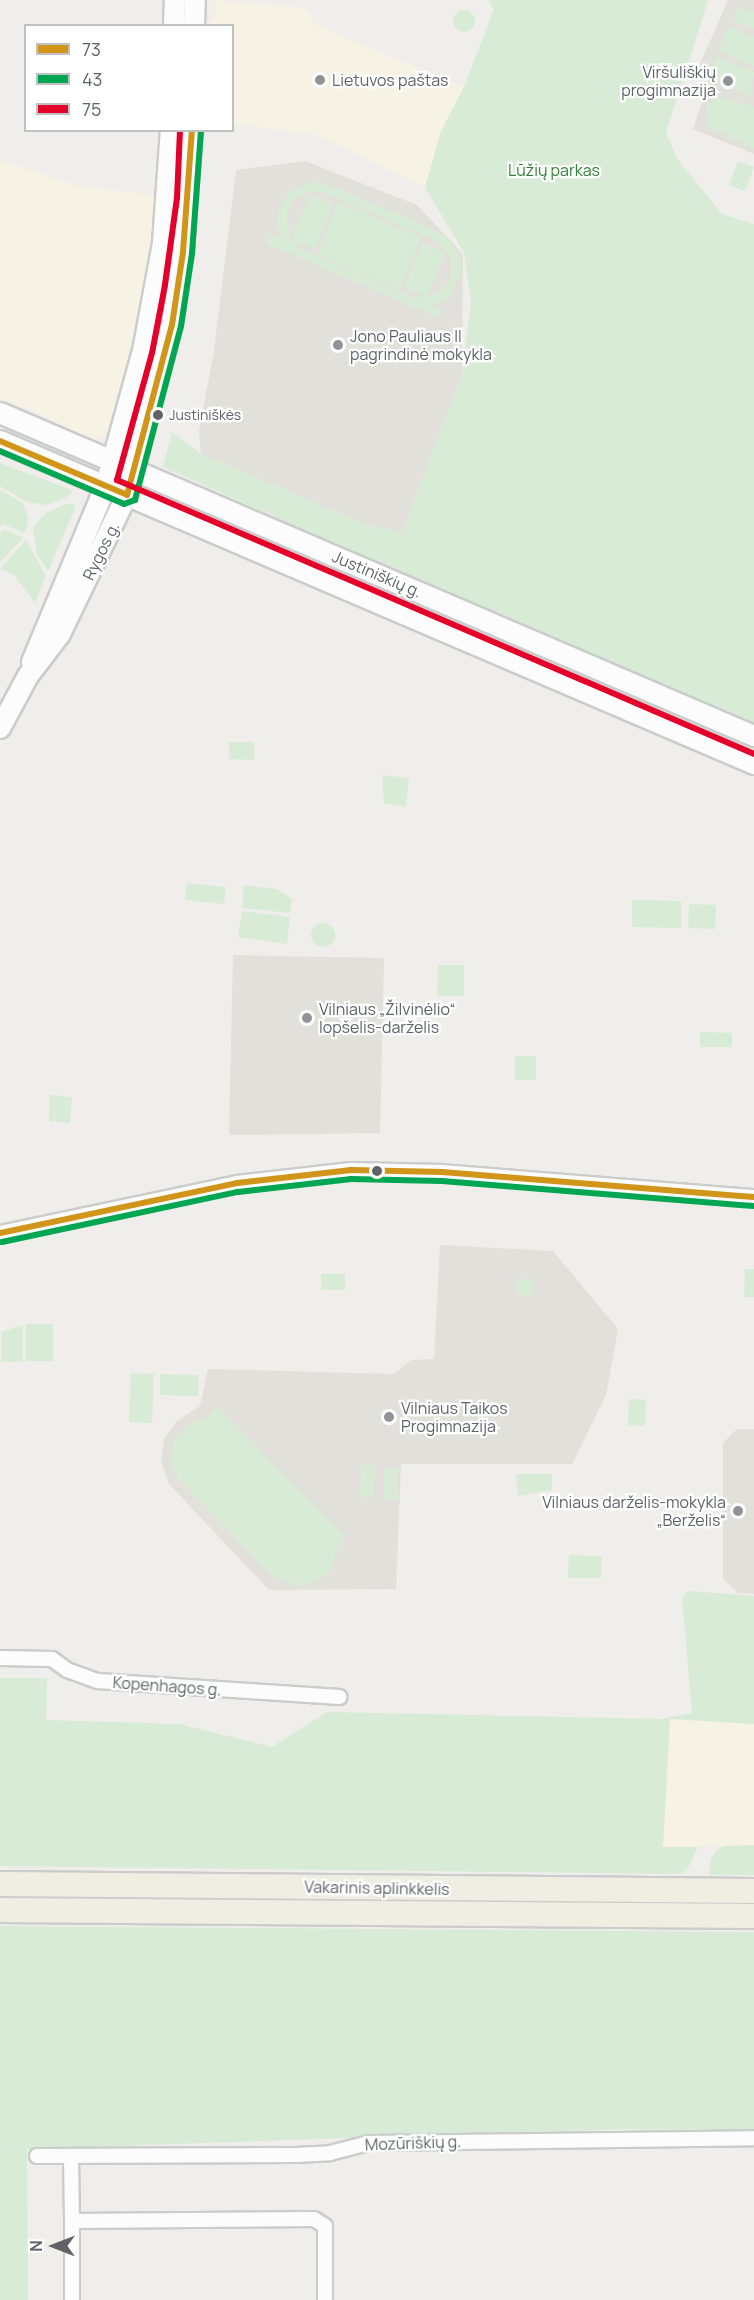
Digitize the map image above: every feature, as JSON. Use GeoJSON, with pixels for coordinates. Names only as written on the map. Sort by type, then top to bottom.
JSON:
{"type":"FeatureCollection","features":[{"type":"Feature","properties":{"kind":"highway","name":"Vakarinis aplinkkelis"},"geometry":{"type":"LineString","coordinates":[[0,1884],[754,1891]]}},
{"type":"Feature","properties":{"kind":"highway","name":"Vakarinis aplinkkelis"},"geometry":{"type":"LineString","coordinates":[[0,1910],[754,1916]]}},
{"type":"Feature","properties":{"kind":"main road"},"geometry":{"type":"LineString","coordinates":[[174,24],[175,0]]}},
{"type":"Feature","properties":{"kind":"main road"},"geometry":{"type":"LineString","coordinates":[[194,24],[195,0]]}},
{"type":"Feature","properties":{"kind":"main road","name":"Rygos g."},"geometry":{"type":"LineString","coordinates":[[0,728],[28,676],[106,485],[113,462],[143,351],[156,283],[168,196],[171,132]]}},
{"type":"Feature","properties":{"kind":"main road","name":"Rygos g."},"geometry":{"type":"LineString","coordinates":[[28,676],[60,634],[127,495],[135,470],[172,325],[183,252],[192,132]]}},
{"type":"Feature","properties":{"kind":"main road","name":"Justiniškių g."},"geometry":{"type":"LineString","coordinates":[[0,413],[754,736]]}},
{"type":"Feature","properties":{"kind":"main road","name":"Justiniškių g."},"geometry":{"type":"LineString","coordinates":[[0,441],[754,764]]}},
{"type":"Feature","properties":{"kind":"street"},"geometry":{"type":"LineString","coordinates":[[0,1233],[237,1184],[351,1170],[442,1172],[754,1197]]}},
{"type":"Feature","properties":{"kind":"street","name":"Kopenhagos g."},"geometry":{"type":"LineString","coordinates":[[0,1658],[52,1659],[67,1670],[98,1681],[339,1697]]}},
{"type":"Feature","properties":{"kind":"street","name":"Mozūriškių g."},"geometry":{"type":"LineString","coordinates":[[37,2156],[296,2155],[330,2153],[369,2143],[754,2138]]}},
{"type":"Feature","properties":{"kind":"street"},"geometry":{"type":"LineString","coordinates":[[71,2156],[72,2300]]}},
{"type":"Feature","properties":{"kind":"street"},"geometry":{"type":"LineString","coordinates":[[72,2221],[314,2219],[325,2226],[325,2300]]}},
{"type":"Feature","properties":{"kind":"shaded area"},"geometry":{"type":"Polygon","coordinates":[[[215,0],[304,8],[317,26],[464,87],[441,131],[425,187],[317,135],[234,123],[234,24],[206,24],[215,15],[215,0]]]}},
{"type":"Feature","properties":{"kind":"shaded area","name":"Viršuliškių progimnazija"},"geometry":{"type":"Polygon","coordinates":[[[728,0],[754,0],[754,154],[693,129],[706,91],[697,71],[728,0]]]}},
{"type":"Feature","properties":{"kind":"shaded area"},"geometry":{"type":"Polygon","coordinates":[[[0,160],[81,187],[162,196],[120,396],[106,433],[94,440],[80,437],[45,416],[0,398],[0,160]]]}},
{"type":"Feature","properties":{"kind":"shaded area","name":"Jono Pauliaus II pagrindinė mokykla"},"geometry":{"type":"Polygon","coordinates":[[[305,161],[417,205],[463,254],[462,376],[402,533],[366,525],[201,454],[199,431],[214,351],[236,170],[305,161]]]}},
{"type":"Feature","properties":{"kind":"shaded area","name":"Vilniaus „Žilvinėlio“ lopšelis-darželis"},"geometry":{"type":"Polygon","coordinates":[[[233,955],[384,958],[380,1133],[229,1135],[233,955]]]}},
{"type":"Feature","properties":{"kind":"shaded area","name":"Vilniaus Taikos Progimnazija"},"geometry":{"type":"Polygon","coordinates":[[[440,1245],[553,1251],[618,1329],[606,1395],[572,1464],[401,1464],[396,1589],[269,1590],[169,1484],[161,1461],[164,1439],[177,1421],[200,1406],[208,1369],[394,1374],[411,1360],[434,1359],[440,1245]]]}},
{"type":"Feature","properties":{"kind":"shaded area","name":"Vilniaus darželis-mokykla „Berželis“"},"geometry":{"type":"Polygon","coordinates":[[[737,1429],[754,1429],[754,1594],[738,1593],[723,1579],[723,1443],[737,1429]]]}},
{"type":"Feature","properties":{"kind":"shaded area"},"geometry":{"type":"Polygon","coordinates":[[[670,1719],[754,1724],[754,1845],[663,1848],[670,1719]]]}},
{"type":"Feature","properties":{"kind":"green space","name":"Lūžių parkas"},"geometry":{"type":"Polygon","coordinates":[[[488,0],[708,0],[666,133],[678,160],[722,214],[754,224],[754,730],[365,562],[271,515],[163,467],[172,432],[201,454],[366,525],[402,533],[462,376],[471,301],[464,253],[425,187],[441,131],[464,87],[494,9],[488,0]]]}},
{"type":"Feature","properties":{"kind":"green space"},"geometry":{"type":"Polygon","coordinates":[[[738,6],[754,12],[754,29],[733,20],[738,6]]]}},
{"type":"Feature","properties":{"kind":"green space"},"geometry":{"type":"Polygon","coordinates":[[[464,10],[472,13],[475,21],[472,29],[464,32],[456,29],[453,21],[456,13],[464,10]]]}},
{"type":"Feature","properties":{"kind":"green space"},"geometry":{"type":"Polygon","coordinates":[[[729,26],[754,37],[754,66],[718,51],[729,26]]]}},
{"type":"Feature","properties":{"kind":"green space"},"geometry":{"type":"Polygon","coordinates":[[[716,57],[754,72],[750,97],[707,79],[716,57]]]}},
{"type":"Feature","properties":{"kind":"green space"},"geometry":{"type":"Polygon","coordinates":[[[720,97],[754,107],[754,149],[707,126],[707,106],[720,97]]]}},
{"type":"Feature","properties":{"kind":"green space"},"geometry":{"type":"Polygon","coordinates":[[[178,138],[185,138],[171,293],[151,375],[167,277],[178,138]]]}},
{"type":"Feature","properties":{"kind":"green space"},"geometry":{"type":"Polygon","coordinates":[[[738,161],[754,167],[745,191],[729,185],[738,161]]]}},
{"type":"Feature","properties":{"kind":"green space"},"geometry":{"type":"Polygon","coordinates":[[[308,183],[325,183],[439,232],[449,240],[460,257],[462,270],[450,296],[433,305],[442,310],[439,318],[266,243],[270,235],[281,240],[276,222],[281,205],[291,191],[308,183]],[[305,192],[292,202],[286,215],[291,239],[299,248],[414,298],[435,295],[450,281],[452,259],[436,241],[322,192],[305,192]]]}},
{"type":"Feature","properties":{"kind":"green space"},"geometry":{"type":"Polygon","coordinates":[[[310,195],[333,205],[315,249],[291,239],[310,195]]]}},
{"type":"Feature","properties":{"kind":"green space"},"geometry":{"type":"Polygon","coordinates":[[[339,202],[421,237],[399,290],[317,254],[339,202]]]}},
{"type":"Feature","properties":{"kind":"green space"},"geometry":{"type":"Polygon","coordinates":[[[422,243],[445,253],[427,297],[404,287],[422,243]]]}},
{"type":"Feature","properties":{"kind":"green space"},"geometry":{"type":"Polygon","coordinates":[[[0,463],[72,490],[71,495],[47,505],[27,502],[0,486],[0,463]]]}},
{"type":"Feature","properties":{"kind":"green space"},"geometry":{"type":"Polygon","coordinates":[[[0,490],[23,503],[28,519],[25,533],[3,524],[0,527],[0,490]]]}},
{"type":"Feature","properties":{"kind":"green space"},"geometry":{"type":"Polygon","coordinates":[[[156,494],[754,744],[754,756],[154,498],[156,494]]]}},
{"type":"Feature","properties":{"kind":"green space"},"geometry":{"type":"Polygon","coordinates":[[[66,504],[74,504],[75,509],[48,571],[37,554],[33,527],[46,513],[66,504]]]}},
{"type":"Feature","properties":{"kind":"green space"},"geometry":{"type":"Polygon","coordinates":[[[4,529],[23,538],[0,562],[0,533],[4,529]]]}},
{"type":"Feature","properties":{"kind":"green space"},"geometry":{"type":"Polygon","coordinates":[[[26,540],[46,576],[35,603],[15,576],[0,569],[26,540]]]}},
{"type":"Feature","properties":{"kind":"green space"},"geometry":{"type":"Polygon","coordinates":[[[229,742],[254,742],[254,760],[229,759],[229,742]]]}},
{"type":"Feature","properties":{"kind":"green space"},"geometry":{"type":"Polygon","coordinates":[[[382,775],[409,778],[406,806],[384,804],[382,775]]]}},
{"type":"Feature","properties":{"kind":"green space"},"geometry":{"type":"Polygon","coordinates":[[[187,883],[226,887],[224,904],[185,900],[187,883]]]}},
{"type":"Feature","properties":{"kind":"green space"},"geometry":{"type":"Polygon","coordinates":[[[244,885],[277,889],[292,899],[290,913],[242,908],[244,885]]]}},
{"type":"Feature","properties":{"kind":"green space"},"geometry":{"type":"Polygon","coordinates":[[[632,900],[681,901],[681,928],[632,927],[632,900]]]}},
{"type":"Feature","properties":{"kind":"green space"},"geometry":{"type":"Polygon","coordinates":[[[689,904],[716,905],[715,929],[688,928],[689,904]]]}},
{"type":"Feature","properties":{"kind":"green space"},"geometry":{"type":"Polygon","coordinates":[[[242,911],[290,917],[287,944],[238,937],[242,911]]]}},
{"type":"Feature","properties":{"kind":"green space"},"geometry":{"type":"Polygon","coordinates":[[[323,923],[331,927],[335,935],[331,943],[323,947],[315,943],[311,935],[315,927],[323,923]]]}},
{"type":"Feature","properties":{"kind":"green space"},"geometry":{"type":"Polygon","coordinates":[[[438,965],[464,965],[464,996],[437,996],[438,965]]]}},
{"type":"Feature","properties":{"kind":"green space"},"geometry":{"type":"Polygon","coordinates":[[[700,1032],[732,1033],[732,1047],[700,1047],[700,1032]]]}},
{"type":"Feature","properties":{"kind":"green space"},"geometry":{"type":"Polygon","coordinates":[[[515,1056],[536,1056],[536,1080],[515,1080],[515,1056]]]}},
{"type":"Feature","properties":{"kind":"green space"},"geometry":{"type":"Polygon","coordinates":[[[50,1095],[72,1097],[70,1123],[49,1121],[50,1095]]]}},
{"type":"Feature","properties":{"kind":"green space"},"geometry":{"type":"Polygon","coordinates":[[[745,1269],[754,1269],[754,1297],[744,1297],[745,1269]]]}},
{"type":"Feature","properties":{"kind":"green space"},"geometry":{"type":"Polygon","coordinates":[[[321,1274],[345,1274],[345,1290],[321,1290],[321,1274]]]}},
{"type":"Feature","properties":{"kind":"green space"},"geometry":{"type":"Polygon","coordinates":[[[525,1278],[531,1281],[534,1287],[531,1293],[525,1296],[519,1293],[516,1287],[519,1281],[525,1278]]]}},
{"type":"Feature","properties":{"kind":"green space"},"geometry":{"type":"Polygon","coordinates":[[[26,1324],[53,1324],[53,1361],[26,1361],[26,1324]]]}},
{"type":"Feature","properties":{"kind":"green space"},"geometry":{"type":"Polygon","coordinates":[[[23,1325],[23,1362],[1,1362],[1,1332],[23,1325]]]}},
{"type":"Feature","properties":{"kind":"green space"},"geometry":{"type":"Polygon","coordinates":[[[131,1373],[154,1374],[152,1423],[129,1422],[131,1373]]]}},
{"type":"Feature","properties":{"kind":"green space"},"geometry":{"type":"Polygon","coordinates":[[[160,1374],[199,1375],[198,1396],[160,1395],[160,1374]]]}},
{"type":"Feature","properties":{"kind":"green space"},"geometry":{"type":"Polygon","coordinates":[[[629,1399],[646,1400],[645,1426],[628,1425],[629,1399]]]}},
{"type":"Feature","properties":{"kind":"green space"},"geometry":{"type":"Polygon","coordinates":[[[218,1407],[345,1537],[339,1543],[330,1571],[315,1583],[297,1586],[272,1576],[177,1477],[171,1460],[174,1440],[188,1425],[207,1417],[218,1407]]]}},
{"type":"Feature","properties":{"kind":"green space"},"geometry":{"type":"Polygon","coordinates":[[[361,1465],[375,1465],[374,1497],[360,1497],[361,1465]]]}},
{"type":"Feature","properties":{"kind":"green space"},"geometry":{"type":"Polygon","coordinates":[[[384,1468],[398,1468],[398,1500],[384,1500],[384,1468]]]}},
{"type":"Feature","properties":{"kind":"green space"},"geometry":{"type":"Polygon","coordinates":[[[516,1474],[552,1474],[552,1490],[518,1496],[516,1474]]]}},
{"type":"Feature","properties":{"kind":"green space"},"geometry":{"type":"Polygon","coordinates":[[[569,1555],[602,1556],[601,1578],[568,1578],[569,1555]]]}},
{"type":"Feature","properties":{"kind":"green space"},"geometry":{"type":"Polygon","coordinates":[[[688,1591],[754,1596],[754,1724],[670,1719],[663,1847],[698,1847],[687,1870],[680,1874],[0,1866],[0,1678],[47,1678],[46,1720],[179,1724],[272,1747],[327,1712],[661,1719],[692,1713],[682,1597],[688,1591]]]}},
{"type":"Feature","properties":{"kind":"green space"},"geometry":{"type":"Polygon","coordinates":[[[754,1845],[754,1875],[709,1875],[711,1858],[717,1850],[725,1846],[754,1845]]]}},
{"type":"Feature","properties":{"kind":"green space"},"geometry":{"type":"Polygon","coordinates":[[[0,1926],[754,1932],[754,2130],[622,2129],[27,2149],[28,2300],[0,2300],[0,1926]]]}},
{"type":"Feature","properties":{"kind":"transit line","name":"75"},"geometry":{"type":"LineString","coordinates":[[180,132],[177,198],[165,285],[152,353],[117,480],[754,754]]}},
{"type":"Feature","properties":{"kind":"transit line","name":"73"},"geometry":{"type":"LineString","coordinates":[[127,495],[172,325],[183,252],[192,132]]}},
{"type":"Feature","properties":{"kind":"transit line","name":"43"},"geometry":{"type":"LineString","coordinates":[[0,451],[124,504],[135,500],[181,326],[192,253],[201,132]]}},
{"type":"Feature","properties":{"kind":"transit line","name":"73"},"geometry":{"type":"LineString","coordinates":[[0,441],[127,495]]}},
{"type":"Feature","properties":{"kind":"transit line","name":"73"},"geometry":{"type":"LineString","coordinates":[[0,1233],[237,1183],[351,1170],[442,1172],[754,1197]]}},
{"type":"Feature","properties":{"kind":"transit line","name":"43"},"geometry":{"type":"LineString","coordinates":[[2,1242],[238,1192],[351,1179],[442,1181],[753,1206]]}},
{"type":"Feature","properties":{"kind":"place","name":"Lietuvos paštas"},"geometry":{"type":"Point","coordinates":[320,80]}},
{"type":"Feature","properties":{"kind":"place","name":"Viršuliškių progimnazija"},"geometry":{"type":"Point","coordinates":[728,81]}},
{"type":"Feature","properties":{"kind":"place","name":"Jono Pauliaus II pagrindinė mokykla"},"geometry":{"type":"Point","coordinates":[338,345]}},
{"type":"Feature","properties":{"kind":"place","name":"Justiniškės"},"geometry":{"type":"Point","coordinates":[158,415]}},
{"type":"Feature","properties":{"kind":"place","name":"Vilniaus „Žilvinėlio“ lopšelis-darželis"},"geometry":{"type":"Point","coordinates":[307,1018]}},
{"type":"Feature","properties":{"kind":"place","name":"Vilniaus Taikos Progimnazija"},"geometry":{"type":"Point","coordinates":[389,1417]}},
{"type":"Feature","properties":{"kind":"place","name":"Vilniaus darželis-mokykla „Berželis“"},"geometry":{"type":"Point","coordinates":[738,1511]}}]}
